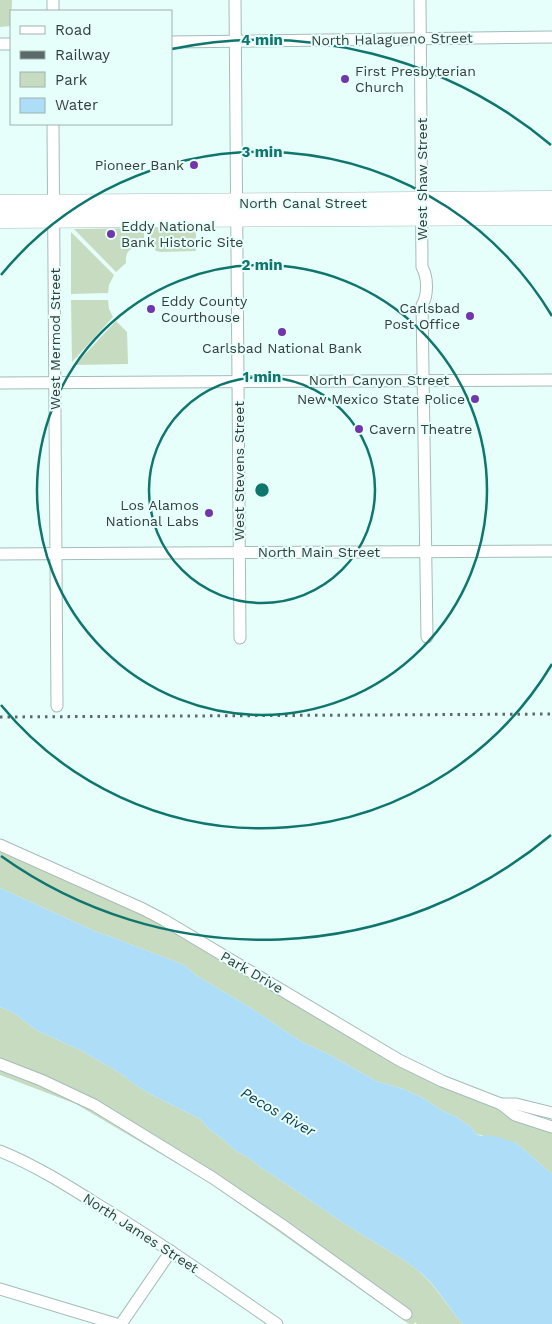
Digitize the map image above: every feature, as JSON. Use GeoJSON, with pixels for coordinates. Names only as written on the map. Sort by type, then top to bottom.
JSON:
{"type":"FeatureCollection","features":[{"type":"Feature","properties":{"kind":"highway","name":"North Canal Street"},"geometry":{"type":"LineString","coordinates":[[422,209],[552,200]]}},
{"type":"Feature","properties":{"kind":"highway"},"geometry":{"type":"LineString","coordinates":[[0,204],[54,211]]}},
{"type":"Feature","properties":{"kind":"highway","name":"North Canal Street"},"geometry":{"type":"LineString","coordinates":[[54,211],[422,209],[552,216]]}},
{"type":"Feature","properties":{"kind":"highway"},"geometry":{"type":"LineString","coordinates":[[0,219],[54,211]]}},
{"type":"Feature","properties":{"kind":"street","name":"West Stevens Street"},"geometry":{"type":"LineString","coordinates":[[235,0],[240,638]]}},
{"type":"Feature","properties":{"kind":"street","name":"West Shaw Street"},"geometry":{"type":"LineString","coordinates":[[420,0],[422,267],[418,272],[418,300],[422,305],[427,636]]}},
{"type":"Feature","properties":{"kind":"street","name":"North Halagueno Street"},"geometry":{"type":"LineString","coordinates":[[172,42],[552,37]]}},
{"type":"Feature","properties":{"kind":"street","name":"West Mermod Street"},"geometry":{"type":"LineString","coordinates":[[53,125],[57,706]]}},
{"type":"Feature","properties":{"kind":"street","name":"North Canyon Street"},"geometry":{"type":"LineString","coordinates":[[0,383],[552,380]]}},
{"type":"Feature","properties":{"kind":"street","name":"North Main Street"},"geometry":{"type":"LineString","coordinates":[[0,554],[552,551]]}},
{"type":"Feature","properties":{"kind":"street","name":"Park Drive"},"geometry":{"type":"LineString","coordinates":[[0,846],[143,909],[399,1060],[451,1085],[501,1104],[514,1114],[552,1127]]}},
{"type":"Feature","properties":{"kind":"street"},"geometry":{"type":"LineString","coordinates":[[0,1064],[41,1080],[94,1105],[213,1178],[406,1314]]}},
{"type":"Feature","properties":{"kind":"street","name":"Park Drive"},"geometry":{"type":"LineString","coordinates":[[501,1104],[516,1104],[552,1113]]}},
{"type":"Feature","properties":{"kind":"street","name":"North James Street"},"geometry":{"type":"LineString","coordinates":[[0,1151],[36,1168],[69,1187],[172,1251],[278,1324]]}},
{"type":"Feature","properties":{"kind":"street"},"geometry":{"type":"LineString","coordinates":[[121,1324],[172,1251]]}},
{"type":"Feature","properties":{"kind":"street"},"geometry":{"type":"LineString","coordinates":[[0,1289],[116,1324]]}},
{"type":"Feature","properties":{"kind":"green space"},"geometry":{"type":"Polygon","coordinates":[[[0,0],[12,0],[10,26],[0,27],[0,0]]]}},
{"type":"Feature","properties":{"kind":"green space"},"geometry":{"type":"Polygon","coordinates":[[[144,228],[144,245],[130,250],[127,254],[126,263],[116,272],[74,229],[144,228]]]}},
{"type":"Feature","properties":{"kind":"green space"},"geometry":{"type":"Polygon","coordinates":[[[149,228],[196,228],[196,251],[156,251],[150,243],[149,228]]]}},
{"type":"Feature","properties":{"kind":"green space"},"geometry":{"type":"Polygon","coordinates":[[[71,232],[114,275],[109,285],[108,293],[71,294],[71,232]]]}},
{"type":"Feature","properties":{"kind":"green space"},"geometry":{"type":"Polygon","coordinates":[[[71,300],[108,300],[109,309],[113,317],[72,362],[71,300]]]}},
{"type":"Feature","properties":{"kind":"green space"},"geometry":{"type":"Polygon","coordinates":[[[116,321],[127,332],[128,364],[75,365],[116,321]]]}},
{"type":"Feature","properties":{"kind":"green space"},"geometry":{"type":"Polygon","coordinates":[[[0,845],[143,909],[376,1048],[552,1127],[552,1174],[516,1143],[476,1134],[472,1128],[458,1118],[439,1109],[425,1099],[403,1089],[376,1081],[328,1054],[300,1041],[251,1008],[197,976],[184,965],[99,933],[0,888],[0,845]]]}},
{"type":"Feature","properties":{"kind":"green space"},"geometry":{"type":"Polygon","coordinates":[[[0,1007],[14,1013],[36,1030],[82,1051],[120,1073],[150,1094],[200,1119],[210,1130],[236,1151],[416,1269],[435,1288],[463,1324],[417,1324],[415,1322],[414,1324],[409,1324],[210,1183],[76,1104],[0,1075],[0,1007]]]}},
{"type":"Feature","properties":{"kind":"water","name":"Pecos River"},"geometry":{"type":"Polygon","coordinates":[[[0,888],[99,933],[184,965],[197,976],[251,1008],[300,1041],[328,1054],[376,1081],[403,1089],[425,1099],[439,1109],[458,1118],[472,1128],[476,1134],[498,1137],[516,1143],[552,1174],[552,1324],[463,1324],[430,1281],[416,1269],[236,1151],[210,1130],[200,1119],[150,1094],[120,1073],[82,1051],[36,1030],[14,1013],[0,1007],[0,888]]]}},
{"type":"Feature","properties":{"kind":"railway"},"geometry":{"type":"LineString","coordinates":[[0,717],[552,714]]}},
{"type":"Feature","properties":{"kind":"place","name":"First Presbyterian Church"},"geometry":{"type":"Point","coordinates":[345,79]}},
{"type":"Feature","properties":{"kind":"place","name":"Pioneer Bank"},"geometry":{"type":"Point","coordinates":[194,165]}},
{"type":"Feature","properties":{"kind":"place","name":"Eddy National Bank Historic Site"},"geometry":{"type":"Point","coordinates":[111,234]}},
{"type":"Feature","properties":{"kind":"place","name":"Eddy County Courthouse"},"geometry":{"type":"Point","coordinates":[151,309]}},
{"type":"Feature","properties":{"kind":"place","name":"Carlsbad Post Office"},"geometry":{"type":"Point","coordinates":[470,316]}},
{"type":"Feature","properties":{"kind":"place","name":"Carlsbad National Bank"},"geometry":{"type":"Point","coordinates":[282,332]}},
{"type":"Feature","properties":{"kind":"place","name":"New Mexico State Police"},"geometry":{"type":"Point","coordinates":[475,399]}},
{"type":"Feature","properties":{"kind":"place","name":"Cavern Theatre"},"geometry":{"type":"Point","coordinates":[359,429]}},
{"type":"Feature","properties":{"kind":"place","name":"Los Alamos National Labs"},"geometry":{"type":"Point","coordinates":[209,513]}}]}
